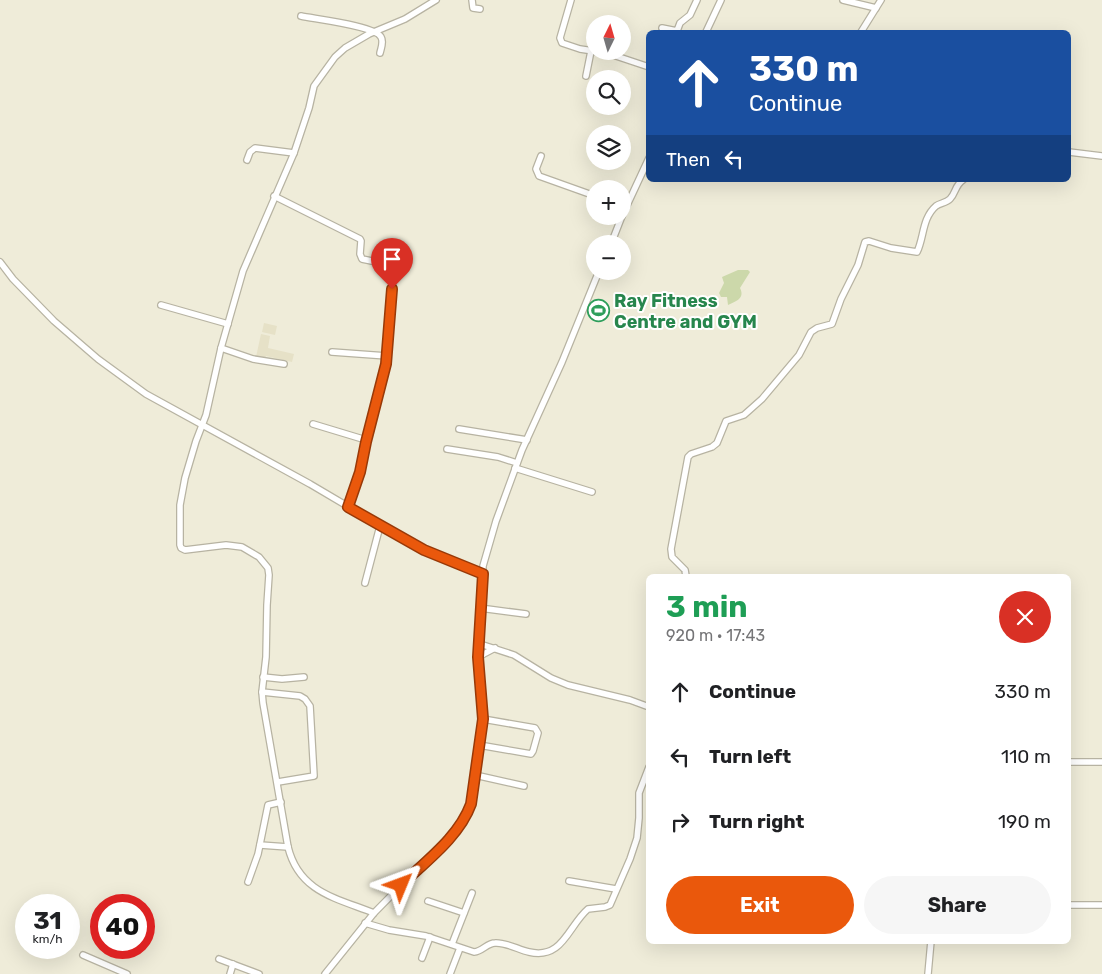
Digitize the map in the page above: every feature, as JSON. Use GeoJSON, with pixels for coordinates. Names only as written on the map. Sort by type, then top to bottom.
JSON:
{"type":"FeatureCollection","features":[{"type":"Feature","properties":{"kind":"street"},"geometry":{"type":"LineString","coordinates":[[374,913],[313,888],[302,878],[294,866],[288,847],[262,692],[266,657],[268,568],[259,557],[242,547],[226,545],[184,550],[181,548],[180,505],[191,455],[202,425],[243,271],[294,153],[309,108],[314,86],[335,57],[345,48],[374,32],[405,19],[436,0]]}},
{"type":"Feature","properties":{"kind":"street"},"geometry":{"type":"LineString","coordinates":[[472,0],[473,8],[480,9]]}},
{"type":"Feature","properties":{"kind":"street"},"geometry":{"type":"LineString","coordinates":[[571,0],[560,41],[565,45],[586,50]]}},
{"type":"Feature","properties":{"kind":"street"},"geometry":{"type":"LineString","coordinates":[[677,30],[680,23],[690,15],[697,0]]}},
{"type":"Feature","properties":{"kind":"street"},"geometry":{"type":"LineString","coordinates":[[707,30],[721,0]]}},
{"type":"Feature","properties":{"kind":"street"},"geometry":{"type":"LineString","coordinates":[[843,0],[876,8]]}},
{"type":"Feature","properties":{"kind":"street"},"geometry":{"type":"LineString","coordinates":[[862,30],[881,0]]}},
{"type":"Feature","properties":{"kind":"street"},"geometry":{"type":"LineString","coordinates":[[301,16],[354,25],[374,32],[382,38],[380,53]]}},
{"type":"Feature","properties":{"kind":"street"},"geometry":{"type":"LineString","coordinates":[[662,28],[672,30]]}},
{"type":"Feature","properties":{"kind":"street"},"geometry":{"type":"LineString","coordinates":[[627,60],[646,66]]}},
{"type":"Feature","properties":{"kind":"street"},"geometry":{"type":"LineString","coordinates":[[247,160],[251,149],[255,148],[294,153]]}},
{"type":"Feature","properties":{"kind":"street"},"geometry":{"type":"LineString","coordinates":[[1071,152],[1102,156]]}},
{"type":"Feature","properties":{"kind":"street"},"geometry":{"type":"LineString","coordinates":[[542,156],[536,169],[539,176],[586,193]]}},
{"type":"Feature","properties":{"kind":"street"},"geometry":{"type":"LineString","coordinates":[[631,193],[646,164]]}},
{"type":"Feature","properties":{"kind":"street"},"geometry":{"type":"LineString","coordinates":[[686,574],[685,570],[672,557],[671,549],[688,457],[691,454],[712,447],[717,442],[726,421],[744,415],[783,375],[799,355],[811,332],[817,328],[832,324],[840,299],[858,265],[865,242],[869,241],[891,248],[917,252],[930,214],[936,206],[950,199],[960,182]]}},
{"type":"Feature","properties":{"kind":"street"},"geometry":{"type":"LineString","coordinates":[[274,196],[360,239],[360,256],[362,259],[391,265],[396,268],[390,298],[387,356],[360,472],[348,507]]}},
{"type":"Feature","properties":{"kind":"street"},"geometry":{"type":"LineString","coordinates":[[0,262],[45,313],[98,359],[146,394],[310,484],[424,550],[483,574]]}},
{"type":"Feature","properties":{"kind":"street"},"geometry":{"type":"LineString","coordinates":[[325,974],[365,923],[458,828],[467,815],[471,804],[483,719],[478,657],[483,574],[489,544],[516,466],[562,362],[595,280]]}},
{"type":"Feature","properties":{"kind":"street"},"geometry":{"type":"LineString","coordinates":[[161,305],[228,324]]}},
{"type":"Feature","properties":{"kind":"street"},"geometry":{"type":"LineString","coordinates":[[221,348],[253,359],[284,364]]}},
{"type":"Feature","properties":{"kind":"street"},"geometry":{"type":"LineString","coordinates":[[332,352],[387,356]]}},
{"type":"Feature","properties":{"kind":"street"},"geometry":{"type":"LineString","coordinates":[[313,424],[366,440]]}},
{"type":"Feature","properties":{"kind":"street"},"geometry":{"type":"LineString","coordinates":[[459,429],[527,440]]}},
{"type":"Feature","properties":{"kind":"street"},"geometry":{"type":"LineString","coordinates":[[447,449],[498,457],[516,466],[592,492]]}},
{"type":"Feature","properties":{"kind":"street"},"geometry":{"type":"LineString","coordinates":[[365,583],[380,526]]}},
{"type":"Feature","properties":{"kind":"street"},"geometry":{"type":"LineString","coordinates":[[480,608],[526,614]]}},
{"type":"Feature","properties":{"kind":"street"},"geometry":{"type":"LineString","coordinates":[[480,644],[514,655],[551,678],[568,685],[630,700],[646,706]]}},
{"type":"Feature","properties":{"kind":"street"},"geometry":{"type":"LineString","coordinates":[[478,657],[496,648]]}},
{"type":"Feature","properties":{"kind":"street"},"geometry":{"type":"LineString","coordinates":[[263,677],[282,679],[304,677]]}},
{"type":"Feature","properties":{"kind":"street"},"geometry":{"type":"LineString","coordinates":[[262,692],[300,696],[310,706],[314,776],[278,782]]}},
{"type":"Feature","properties":{"kind":"street"},"geometry":{"type":"LineString","coordinates":[[479,745],[531,754],[538,733],[536,728],[483,719]]}},
{"type":"Feature","properties":{"kind":"street"},"geometry":{"type":"LineString","coordinates":[[1071,762],[1102,762]]}},
{"type":"Feature","properties":{"kind":"street"},"geometry":{"type":"LineString","coordinates":[[475,775],[524,786]]}},
{"type":"Feature","properties":{"kind":"street"},"geometry":{"type":"LineString","coordinates":[[365,923],[390,930],[430,937],[460,948],[480,952],[489,944],[495,942],[531,953],[554,950],[588,909],[609,907],[637,838],[639,793],[646,775]]}},
{"type":"Feature","properties":{"kind":"street"},"geometry":{"type":"LineString","coordinates":[[248,882],[260,845],[268,805],[281,802]]}},
{"type":"Feature","properties":{"kind":"street"},"geometry":{"type":"LineString","coordinates":[[260,845],[288,847]]}},
{"type":"Feature","properties":{"kind":"street"},"geometry":{"type":"LineString","coordinates":[[569,882],[616,889]]}},
{"type":"Feature","properties":{"kind":"street"},"geometry":{"type":"LineString","coordinates":[[452,944],[472,893]]}},
{"type":"Feature","properties":{"kind":"street"},"geometry":{"type":"LineString","coordinates":[[428,901],[464,913]]}},
{"type":"Feature","properties":{"kind":"street"},"geometry":{"type":"LineString","coordinates":[[1071,905],[1102,904]]}},
{"type":"Feature","properties":{"kind":"street"},"geometry":{"type":"LineString","coordinates":[[422,958],[430,937]]}},
{"type":"Feature","properties":{"kind":"street"},"geometry":{"type":"LineString","coordinates":[[928,974],[931,944]]}},
{"type":"Feature","properties":{"kind":"street"},"geometry":{"type":"LineString","coordinates":[[450,974],[460,948]]}},
{"type":"Feature","properties":{"kind":"street"},"geometry":{"type":"LineString","coordinates":[[83,955],[127,974]]}},
{"type":"Feature","properties":{"kind":"street"},"geometry":{"type":"LineString","coordinates":[[219,959],[259,974]]}},
{"type":"Feature","properties":{"kind":"street"},"geometry":{"type":"LineString","coordinates":[[230,974],[233,964]]}},
{"type":"Feature","properties":{"kind":"shaded area"},"geometry":{"type":"Polygon","coordinates":[[[264,323],[277,326],[275,335],[262,332],[264,323]]]}},
{"type":"Feature","properties":{"kind":"shaded area"},"geometry":{"type":"Polygon","coordinates":[[[261,334],[270,336],[268,348],[294,354],[292,362],[266,356],[265,359],[256,357],[261,334]]]}},
{"type":"Feature","properties":{"kind":"green space"},"geometry":{"type":"Polygon","coordinates":[[[738,270],[748,270],[750,272],[740,288],[741,297],[728,305],[727,297],[721,297],[719,293],[724,283],[722,277],[738,270]]]}},
{"type":"Feature","properties":{"kind":"place","name":"Ray Fitness Centre and GYM"},"geometry":{"type":"Point","coordinates":[598,311]}},
{"type":"Feature","properties":{"kind":"route"},"geometry":{"type":"LineString","coordinates":[[392,289],[386,364],[360,472],[348,507],[424,550],[483,574],[478,657],[483,719],[471,804],[467,815],[458,828],[401,885]]}}]}
